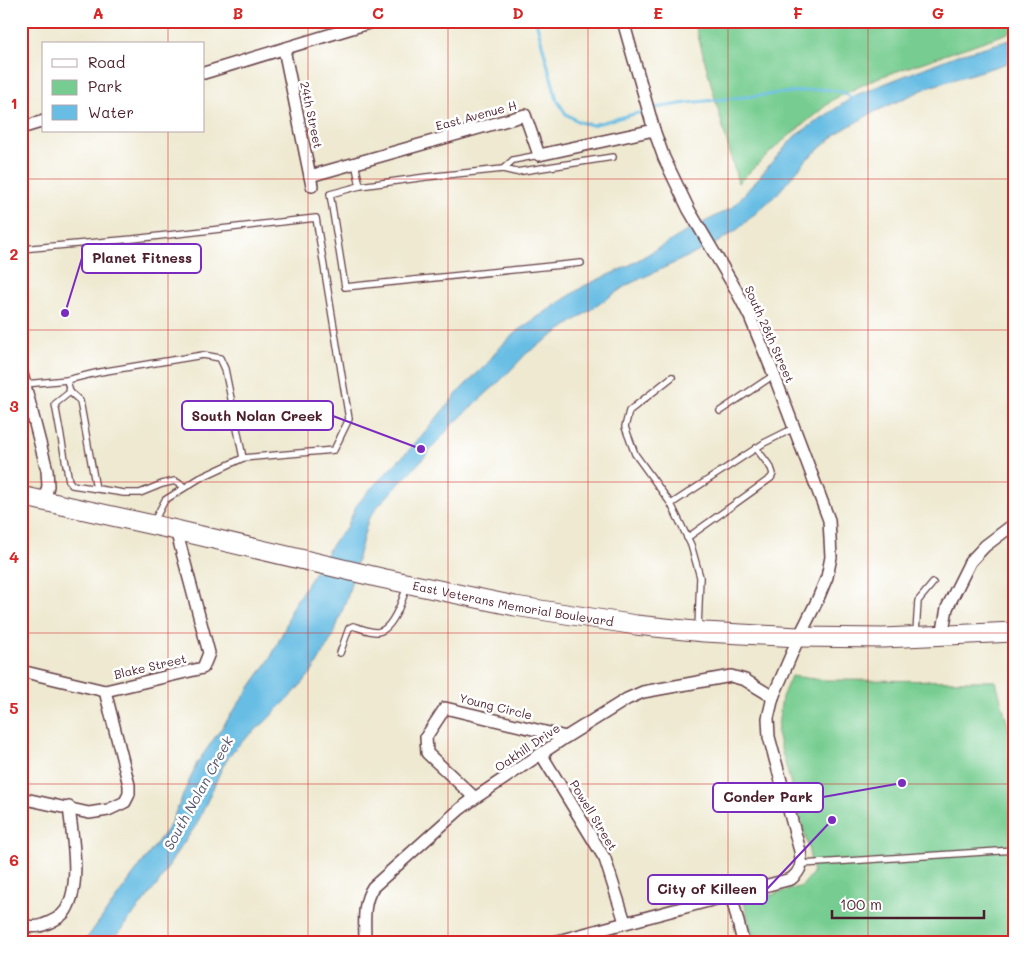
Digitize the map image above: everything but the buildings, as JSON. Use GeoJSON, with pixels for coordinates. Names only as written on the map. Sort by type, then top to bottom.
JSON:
{"type":"FeatureCollection","features":[{"type":"Feature","properties":{"kind":"main road","name":"East Veterans Memorial Boulevard"},"geometry":{"type":"LineString","coordinates":[[21,496],[408,584],[515,606],[636,625],[799,637],[883,638],[1014,632]]}},
{"type":"Feature","properties":{"kind":"street"},"geometry":{"type":"LineString","coordinates":[[205,73],[375,21]]}},
{"type":"Feature","properties":{"kind":"street","name":"South 28th Street"},"geometry":{"type":"LineString","coordinates":[[623,21],[654,130],[664,158],[689,210],[742,301],[774,375],[829,520],[831,557],[827,576],[773,696],[768,718],[769,737],[802,864]]}},
{"type":"Feature","properties":{"kind":"street","name":"24th Street"},"geometry":{"type":"LineString","coordinates":[[284,49],[311,181]]}},
{"type":"Feature","properties":{"kind":"street","name":"East Avenue H"},"geometry":{"type":"LineString","coordinates":[[311,181],[355,163],[525,115],[539,155]]}},
{"type":"Feature","properties":{"kind":"street"},"geometry":{"type":"LineString","coordinates":[[21,128],[42,122]]}},
{"type":"Feature","properties":{"kind":"street"},"geometry":{"type":"LineString","coordinates":[[539,155],[654,130]]}},
{"type":"Feature","properties":{"kind":"street"},"geometry":{"type":"LineString","coordinates":[[21,370],[47,470],[48,486],[44,502]]}},
{"type":"Feature","properties":{"kind":"street"},"geometry":{"type":"LineString","coordinates":[[942,636],[947,608],[970,562],[984,546],[1014,524]]}},
{"type":"Feature","properties":{"kind":"street","name":"Blake Street"},"geometry":{"type":"LineString","coordinates":[[21,671],[105,691],[202,668],[209,653],[176,530]]}},
{"type":"Feature","properties":{"kind":"street","name":"Oakhill Drive"},"geometry":{"type":"LineString","coordinates":[[365,942],[366,904],[368,895],[373,887],[460,809],[540,754],[627,699],[653,691],[731,676],[745,680],[773,696]]}},
{"type":"Feature","properties":{"kind":"street"},"geometry":{"type":"LineString","coordinates":[[21,798],[69,807],[89,813],[108,810],[125,802],[129,794],[129,785],[105,691]]}},
{"type":"Feature","properties":{"kind":"street","name":"Young Circle"},"geometry":{"type":"LineString","coordinates":[[475,798],[427,753],[426,737],[445,708],[566,737]]}},
{"type":"Feature","properties":{"kind":"street","name":"Powell Street"},"geometry":{"type":"LineString","coordinates":[[540,754],[605,860],[625,922]]}},
{"type":"Feature","properties":{"kind":"street"},"geometry":{"type":"LineString","coordinates":[[21,926],[38,926],[53,921],[66,911],[71,898],[75,873],[69,807]]}},
{"type":"Feature","properties":{"kind":"street"},"geometry":{"type":"LineString","coordinates":[[554,942],[791,879],[799,872],[802,864]]}},
{"type":"Feature","properties":{"kind":"street"},"geometry":{"type":"LineString","coordinates":[[731,894],[743,942]]}},
{"type":"Feature","properties":{"kind":"lane"},"geometry":{"type":"LineString","coordinates":[[503,170],[513,160],[539,155]]}},
{"type":"Feature","properties":{"kind":"lane"},"geometry":{"type":"LineString","coordinates":[[581,263],[345,288],[330,194],[360,186],[426,177],[503,170],[516,172],[613,158]]}},
{"type":"Feature","properties":{"kind":"lane"},"geometry":{"type":"LineString","coordinates":[[355,163],[360,186]]}},
{"type":"Feature","properties":{"kind":"lane"},"geometry":{"type":"LineString","coordinates":[[21,250],[316,218],[349,419],[334,450],[243,458],[185,487],[165,500],[152,525]]}},
{"type":"Feature","properties":{"kind":"lane"},"geometry":{"type":"LineString","coordinates":[[25,384],[67,380],[100,372],[203,355],[220,358],[225,369],[243,458]]}},
{"type":"Feature","properties":{"kind":"lane"},"geometry":{"type":"LineString","coordinates":[[720,411],[774,375]]}},
{"type":"Feature","properties":{"kind":"lane"},"geometry":{"type":"LineString","coordinates":[[672,377],[629,410],[625,427],[635,454],[671,504],[687,538],[700,577],[698,631]]}},
{"type":"Feature","properties":{"kind":"lane"},"geometry":{"type":"LineString","coordinates":[[67,380],[70,392],[80,401],[96,489]]}},
{"type":"Feature","properties":{"kind":"lane"},"geometry":{"type":"LineString","coordinates":[[70,392],[55,404],[69,481],[72,485],[140,493],[175,481],[185,487]]}},
{"type":"Feature","properties":{"kind":"lane"},"geometry":{"type":"LineString","coordinates":[[671,504],[756,448],[794,428]]}},
{"type":"Feature","properties":{"kind":"lane"},"geometry":{"type":"LineString","coordinates":[[687,538],[772,478],[771,468],[756,448]]}},
{"type":"Feature","properties":{"kind":"lane"},"geometry":{"type":"LineString","coordinates":[[916,637],[918,601],[933,583]]}},
{"type":"Feature","properties":{"kind":"lane"},"geometry":{"type":"LineString","coordinates":[[340,653],[349,628],[353,626],[376,632],[381,631],[391,621],[397,613],[408,584]]}},
{"type":"Feature","properties":{"kind":"lane"},"geometry":{"type":"LineString","coordinates":[[802,864],[1014,850]]}},
{"type":"Feature","properties":{"kind":"green space"},"geometry":{"type":"Polygon","coordinates":[[[694,21],[1014,21],[1014,31],[877,78],[834,99],[778,145],[738,183],[694,21]]]}},
{"type":"Feature","properties":{"kind":"green space"},"geometry":{"type":"Polygon","coordinates":[[[791,676],[824,680],[996,681],[1014,748],[1014,942],[754,942],[744,903],[802,886],[813,873],[808,846],[777,734],[782,697],[791,676]]]}},
{"type":"Feature","properties":{"kind":"water"},"geometry":{"type":"Polygon","coordinates":[[[1014,39],[1014,61],[929,87],[872,113],[839,132],[807,159],[777,194],[738,229],[715,244],[627,285],[527,353],[452,425],[378,506],[368,520],[347,598],[333,636],[312,672],[265,722],[232,752],[222,768],[197,824],[177,852],[158,884],[111,942],[84,942],[170,825],[197,763],[270,659],[285,628],[291,609],[335,540],[347,527],[356,506],[411,448],[462,388],[487,364],[497,350],[517,331],[584,286],[628,266],[733,207],[795,136],[856,95],[960,54],[1014,39]]]}},
{"type":"Feature","properties":{"kind":"waterway"},"geometry":{"type":"LineString","coordinates":[[536,21],[557,100],[566,114],[579,122],[592,125],[642,112]]}},
{"type":"Feature","properties":{"kind":"waterway"},"geometry":{"type":"LineString","coordinates":[[655,108],[822,89],[843,92],[853,99]]}},
{"type":"Feature","properties":{"kind":"place","name":"Planet Fitness"},"geometry":{"type":"Point","coordinates":[65,313]}},
{"type":"Feature","properties":{"kind":"place","name":"South Nolan Creek"},"geometry":{"type":"Point","coordinates":[421,449]}},
{"type":"Feature","properties":{"kind":"place","name":"Conder Park"},"geometry":{"type":"Point","coordinates":[902,783]}},
{"type":"Feature","properties":{"kind":"place","name":"City of Killeen"},"geometry":{"type":"Point","coordinates":[832,820]}}]}
